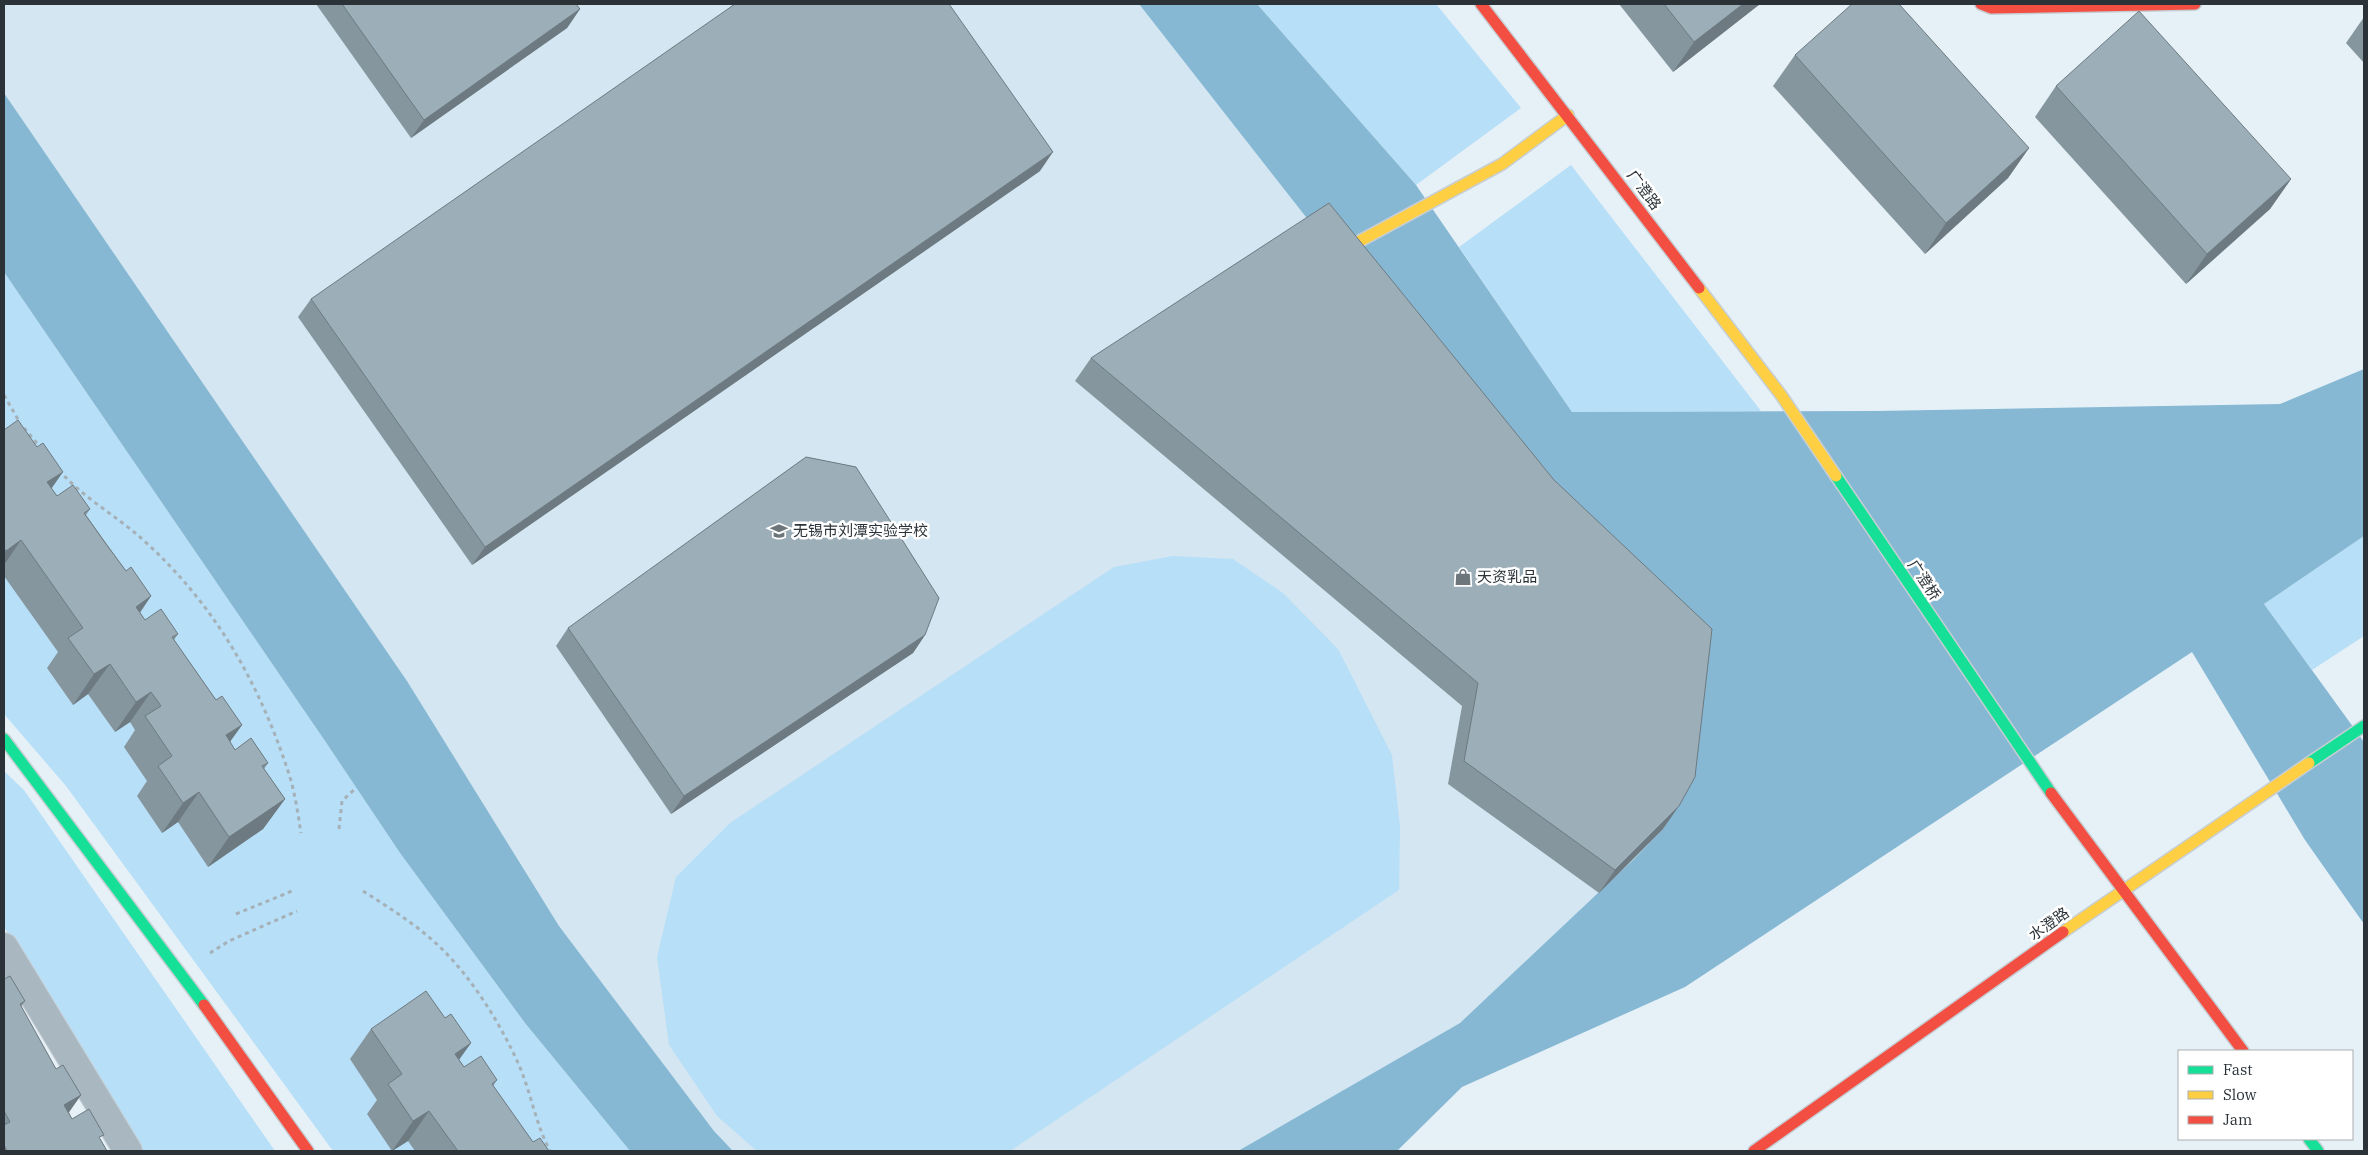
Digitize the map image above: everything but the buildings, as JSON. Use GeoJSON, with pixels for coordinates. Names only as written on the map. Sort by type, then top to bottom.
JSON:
{"type":"FeatureCollection","features":[{"type":"Feature","properties":{"kind":"street","name":"广澄路"},"geometry":{"type":"LineString","coordinates":[[1481,4],[1568,115],[1780,395]]}},
{"type":"Feature","properties":{"kind":"street"},"geometry":{"type":"LineString","coordinates":[[1981,4],[1992,8],[2190,6],[2194,4]]}},
{"type":"Feature","properties":{"kind":"street"},"geometry":{"type":"LineString","coordinates":[[1334,255],[1502,164],[1568,115]]}},
{"type":"Feature","properties":{"kind":"street","name":"广澄桥"},"geometry":{"type":"LineString","coordinates":[[1780,395],[2043,782],[2242,1050]]}},
{"type":"Feature","properties":{"kind":"street","name":"水澄路"},"geometry":{"type":"LineString","coordinates":[[1754,1151],[2122,890],[2364,726]]}},
{"type":"Feature","properties":{"kind":"street"},"geometry":{"type":"LineString","coordinates":[[4,739],[182,974],[308,1151]]}},
{"type":"Feature","properties":{"kind":"street"},"geometry":{"type":"LineString","coordinates":[[4,947],[128,1151]]}},
{"type":"Feature","properties":{"kind":"street"},"geometry":{"type":"LineString","coordinates":[[2310,1140],[2318,1151]]}},
{"type":"Feature","properties":{"kind":"path"},"geometry":{"type":"LineString","coordinates":[[4,395],[21,426],[46,454]]}},
{"type":"Feature","properties":{"kind":"path"},"geometry":{"type":"LineString","coordinates":[[58,469],[101,508],[140,537],[181,576],[223,631],[258,692],[290,775],[301,833]]}},
{"type":"Feature","properties":{"kind":"path"},"geometry":{"type":"LineString","coordinates":[[339,829],[342,801],[356,788]]}},
{"type":"Feature","properties":{"kind":"path"},"geometry":{"type":"LineString","coordinates":[[236,914],[292,891]]}},
{"type":"Feature","properties":{"kind":"path"},"geometry":{"type":"LineString","coordinates":[[363,891],[407,920],[444,950],[471,985],[497,1025],[519,1065],[550,1151]]}},
{"type":"Feature","properties":{"kind":"path"},"geometry":{"type":"LineString","coordinates":[[182,974],[229,941],[297,911]]}},
{"type":"Feature","properties":{"kind":"shaded area","name":"无锡市刘潭实验学校"},"geometry":{"type":"Polygon","coordinates":[[[4,4],[1139,4],[1313,226],[1075,381],[1462,706],[1448,784],[1599,893],[1460,1023],[1238,1151],[733,1151],[714,1131],[559,926],[407,681],[4,93],[4,4]]]}},
{"type":"Feature","properties":{"kind":"shaded area"},"geometry":{"type":"Polygon","coordinates":[[[1139,4],[1257,4],[1416,185],[1572,412],[1875,411],[2280,404],[2364,369],[2364,536],[2264,604],[2364,742],[2364,924],[2305,840],[2192,652],[1685,987],[1462,1087],[1397,1151],[1238,1151],[1460,1023],[1633,860],[1663,829],[1679,800],[1313,226],[1139,4]]]}},
{"type":"Feature","properties":{"kind":"shaded area"},"geometry":{"type":"Polygon","coordinates":[[[1257,4],[1436,4],[1521,108],[1416,185],[1257,4]]]}},
{"type":"Feature","properties":{"kind":"shaded area"},"geometry":{"type":"Polygon","coordinates":[[[4,93],[407,681],[559,926],[714,1131],[733,1151],[630,1151],[525,1023],[400,853],[4,272],[4,93]]]}},
{"type":"Feature","properties":{"kind":"shaded area"},"geometry":{"type":"Polygon","coordinates":[[[1571,165],[1761,411],[1572,412],[1459,247],[1571,165]]]}},
{"type":"Feature","properties":{"kind":"shaded area"},"geometry":{"type":"Polygon","coordinates":[[[4,272],[400,853],[525,1023],[630,1151],[333,1151],[66,786],[4,714],[4,272]]]}},
{"type":"Feature","properties":{"kind":"shaded area"},"geometry":{"type":"Polygon","coordinates":[[[2364,536],[2364,636],[2312,670],[2264,604],[2364,536]]]}},
{"type":"Feature","properties":{"kind":"shaded area"},"geometry":{"type":"Polygon","coordinates":[[[1173,556],[1233,559],[1283,593],[1338,649],[1392,755],[1400,826],[1399,890],[1010,1151],[757,1151],[717,1116],[669,1045],[657,957],[676,877],[730,823],[1114,567],[1173,556]]]}},
{"type":"Feature","properties":{"kind":"shaded area"},"geometry":{"type":"Polygon","coordinates":[[[4,771],[24,790],[275,1151],[140,1151],[4,927],[4,771]]]}},
{"type":"Feature","properties":{"kind":"traffic: fast"},"geometry":{"type":"LineString","coordinates":[[1836,476],[2051,793]]}},
{"type":"Feature","properties":{"kind":"traffic: fast"},"geometry":{"type":"LineString","coordinates":[[2309,763],[2364,726]]}},
{"type":"Feature","properties":{"kind":"traffic: fast"},"geometry":{"type":"LineString","coordinates":[[4,739],[204,1005]]}},
{"type":"Feature","properties":{"kind":"traffic: fast"},"geometry":{"type":"LineString","coordinates":[[2310,1140],[2318,1151]]}},
{"type":"Feature","properties":{"kind":"traffic: slow"},"geometry":{"type":"LineString","coordinates":[[1334,255],[1502,164],[1568,115]]}},
{"type":"Feature","properties":{"kind":"traffic: slow"},"geometry":{"type":"LineString","coordinates":[[1699,288],[1781,395],[1836,476]]}},
{"type":"Feature","properties":{"kind":"traffic: slow"},"geometry":{"type":"LineString","coordinates":[[2063,932],[2309,763]]}},
{"type":"Feature","properties":{"kind":"traffic: jam"},"geometry":{"type":"LineString","coordinates":[[1481,4],[1699,288]]}},
{"type":"Feature","properties":{"kind":"traffic: jam"},"geometry":{"type":"LineString","coordinates":[[1981,4],[1991,8],[2195,4]]}},
{"type":"Feature","properties":{"kind":"traffic: jam"},"geometry":{"type":"LineString","coordinates":[[2051,793],[2242,1050]]}},
{"type":"Feature","properties":{"kind":"traffic: jam"},"geometry":{"type":"LineString","coordinates":[[1754,1151],[2063,932]]}},
{"type":"Feature","properties":{"kind":"traffic: jam"},"geometry":{"type":"LineString","coordinates":[[204,1005],[308,1151]]}},
{"type":"Feature","properties":{"kind":"place","name":"无锡市刘潭实验学校"},"geometry":{"type":"Point","coordinates":[779,531]}},
{"type":"Feature","properties":{"kind":"place","name":"天资乳品"},"geometry":{"type":"Point","coordinates":[1463,577]}}]}
